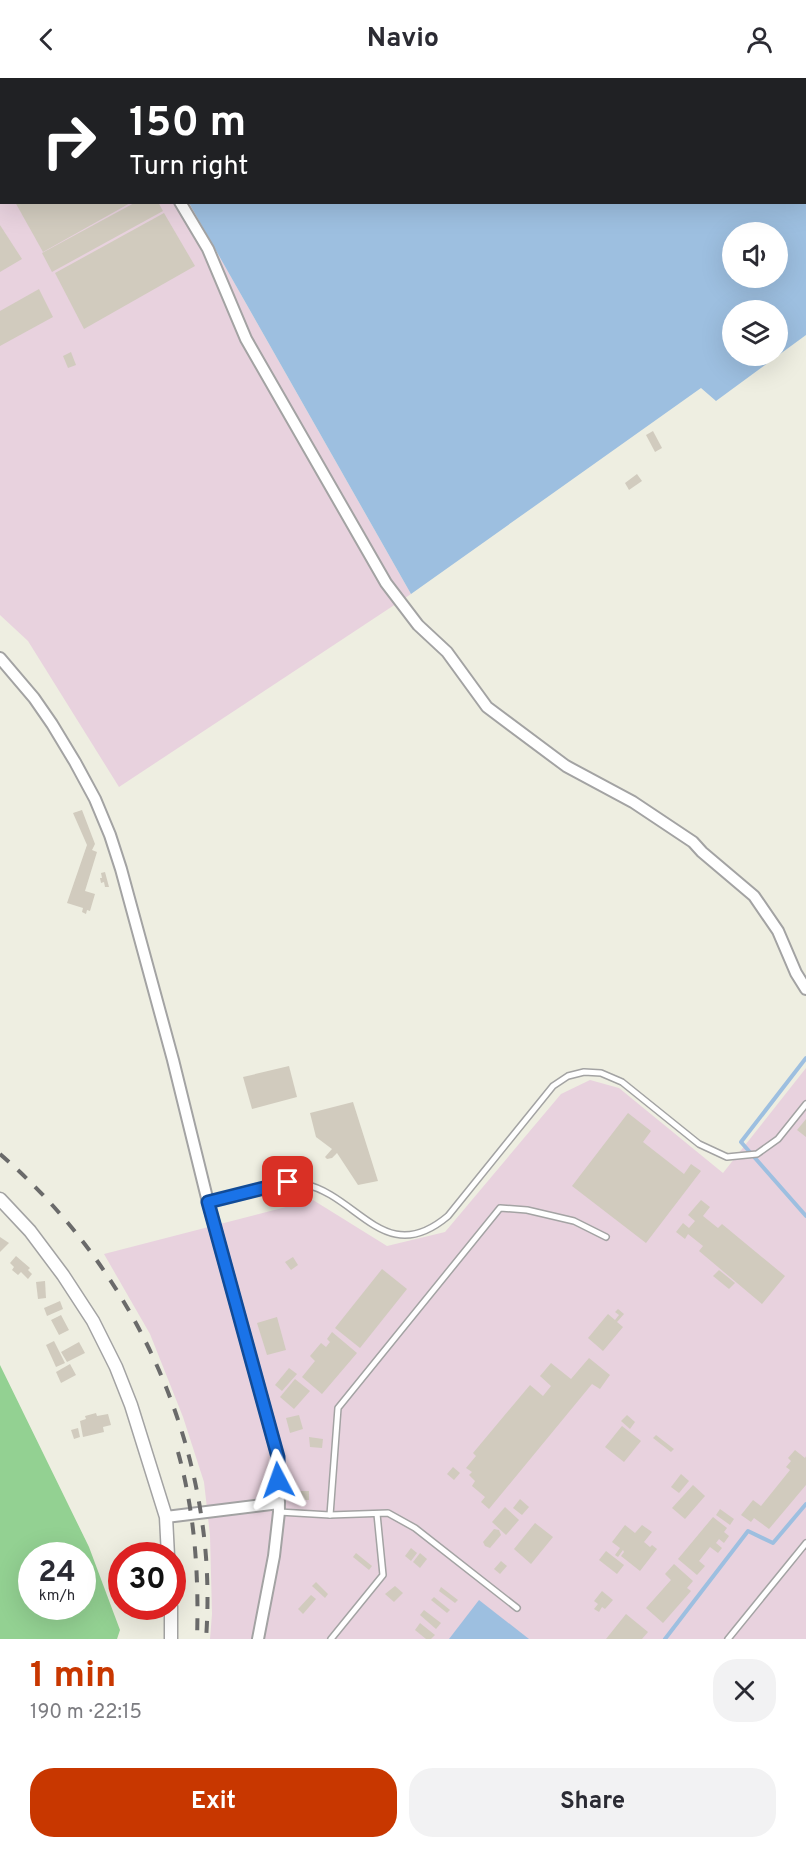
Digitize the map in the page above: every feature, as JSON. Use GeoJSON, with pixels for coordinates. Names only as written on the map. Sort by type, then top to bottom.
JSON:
{"type":"FeatureCollection","features":[{"type":"Feature","properties":{"kind":"street"},"geometry":{"type":"LineString","coordinates":[[181,204],[208,249],[246,339],[386,583],[418,625],[447,652],[487,707],[566,766],[633,802],[693,842],[754,896],[778,930],[796,973],[806,989]]}},
{"type":"Feature","properties":{"kind":"street"},"geometry":{"type":"LineString","coordinates":[[0,658],[34,698],[52,724],[95,799],[110,835],[173,1060],[208,1202],[278,1457],[279,1507],[274,1556],[258,1639]]}},
{"type":"Feature","properties":{"kind":"street"},"geometry":{"type":"LineString","coordinates":[[0,1199],[30,1231],[63,1275],[93,1321],[117,1367],[166,1518],[167,1542]]}},
{"type":"Feature","properties":{"kind":"street"},"geometry":{"type":"LineString","coordinates":[[166,1518],[279,1507]]}},
{"type":"Feature","properties":{"kind":"street"},"geometry":{"type":"LineString","coordinates":[[171,1620],[171,1639]]}},
{"type":"Feature","properties":{"kind":"lane"},"geometry":{"type":"LineString","coordinates":[[208,1202],[288,1182],[302,1183],[318,1188],[386,1232],[402,1235],[419,1233],[436,1226],[448,1216],[553,1086],[568,1076],[584,1072],[601,1073],[622,1082],[699,1144],[727,1157],[758,1154],[778,1139],[806,1104]]}},
{"type":"Feature","properties":{"kind":"lane"},"geometry":{"type":"LineString","coordinates":[[330,1515],[338,1408],[500,1208],[527,1210],[574,1221],[606,1237]]}},
{"type":"Feature","properties":{"kind":"lane"},"geometry":{"type":"LineString","coordinates":[[279,1507],[330,1515],[388,1513],[415,1528],[516,1608]]}},
{"type":"Feature","properties":{"kind":"lane"},"geometry":{"type":"LineString","coordinates":[[331,1639],[383,1575],[377,1514]]}},
{"type":"Feature","properties":{"kind":"lane"},"geometry":{"type":"LineString","coordinates":[[728,1639],[806,1543]]}},
{"type":"Feature","properties":{"kind":"shaded area"},"geometry":{"type":"Polygon","coordinates":[[[0,204],[190,204],[411,594],[119,787],[28,641],[0,615],[0,204]]]}},
{"type":"Feature","properties":{"kind":"shaded area"},"geometry":{"type":"Polygon","coordinates":[[[806,1068],[806,1639],[210,1639],[212,1614],[210,1535],[204,1482],[183,1417],[150,1334],[104,1254],[313,1200],[387,1246],[445,1232],[561,1094],[590,1080],[619,1088],[723,1173],[806,1068]]]}},
{"type":"Feature","properties":{"kind":"green space"},"geometry":{"type":"Polygon","coordinates":[[[0,1365],[87,1542],[18,1542],[18,1620],[96,1620],[96,1566],[108,1598],[108,1620],[116,1620],[120,1630],[117,1639],[0,1639],[0,1365]]]}},
{"type":"Feature","properties":{"kind":"water"},"geometry":{"type":"Polygon","coordinates":[[[190,204],[806,204],[806,335],[788,348],[788,300],[722,300],[722,366],[764,366],[716,401],[701,388],[411,594],[190,204]]]}},
{"type":"Feature","properties":{"kind":"water"},"geometry":{"type":"Polygon","coordinates":[[[479,1600],[529,1639],[449,1639],[479,1600]]]}},
{"type":"Feature","properties":{"kind":"building"},"geometry":{"type":"Polygon","coordinates":[[[16,204],[128,204],[43,252],[16,204]]]}},
{"type":"Feature","properties":{"kind":"building"},"geometry":{"type":"Polygon","coordinates":[[[132,204],[159,204],[163,211],[52,272],[42,253],[132,204]]]}},
{"type":"Feature","properties":{"kind":"building"},"geometry":{"type":"Polygon","coordinates":[[[164,213],[195,266],[84,329],[55,273],[164,213]]]}},
{"type":"Feature","properties":{"kind":"building"},"geometry":{"type":"Polygon","coordinates":[[[0,225],[22,259],[0,272],[0,225]]]}},
{"type":"Feature","properties":{"kind":"building"},"geometry":{"type":"Polygon","coordinates":[[[39,289],[53,317],[0,346],[0,311],[39,289]]]}},
{"type":"Feature","properties":{"kind":"building"},"geometry":{"type":"Polygon","coordinates":[[[71,352],[76,365],[68,368],[63,356],[71,352]]]}},
{"type":"Feature","properties":{"kind":"building"},"geometry":{"type":"Polygon","coordinates":[[[653,431],[662,448],[655,452],[646,435],[653,431]]]}},
{"type":"Feature","properties":{"kind":"building"},"geometry":{"type":"Polygon","coordinates":[[[637,474],[642,481],[629,490],[625,483],[637,474]]]}},
{"type":"Feature","properties":{"kind":"building"},"geometry":{"type":"Polygon","coordinates":[[[82,810],[95,844],[92,850],[97,852],[85,891],[95,894],[90,911],[87,910],[86,914],[82,912],[83,908],[67,903],[87,845],[73,813],[82,810]]]}},
{"type":"Feature","properties":{"kind":"building"},"geometry":{"type":"Polygon","coordinates":[[[105,872],[109,887],[105,887],[104,882],[101,883],[101,873],[105,872]]]}},
{"type":"Feature","properties":{"kind":"building"},"geometry":{"type":"Polygon","coordinates":[[[289,1066],[297,1097],[252,1109],[243,1077],[289,1066]]]}},
{"type":"Feature","properties":{"kind":"building"},"geometry":{"type":"Polygon","coordinates":[[[353,1102],[378,1181],[358,1185],[337,1153],[332,1158],[325,1157],[332,1149],[316,1137],[310,1113],[353,1102]]]}},
{"type":"Feature","properties":{"kind":"building"},"geometry":{"type":"Polygon","coordinates":[[[628,1113],[651,1131],[643,1142],[684,1174],[691,1164],[701,1171],[646,1243],[572,1186],[628,1113]]]}},
{"type":"Feature","properties":{"kind":"building"},"geometry":{"type":"Polygon","coordinates":[[[806,1119],[806,1137],[797,1130],[806,1119]]]}},
{"type":"Feature","properties":{"kind":"building"},"geometry":{"type":"Polygon","coordinates":[[[701,1200],[710,1207],[703,1216],[718,1228],[722,1224],[785,1276],[762,1304],[699,1251],[703,1246],[688,1234],[685,1239],[676,1232],[683,1223],[689,1228],[695,1221],[688,1215],[701,1200]]]}},
{"type":"Feature","properties":{"kind":"building"},"geometry":{"type":"Polygon","coordinates":[[[0,1237],[9,1243],[0,1252],[0,1237]]]}},
{"type":"Feature","properties":{"kind":"building"},"geometry":{"type":"Polygon","coordinates":[[[16,1256],[30,1268],[28,1270],[32,1274],[28,1279],[21,1272],[18,1275],[12,1270],[14,1267],[10,1263],[16,1256]]]}},
{"type":"Feature","properties":{"kind":"building"},"geometry":{"type":"Polygon","coordinates":[[[293,1257],[298,1265],[291,1270],[285,1262],[293,1257]]]}},
{"type":"Feature","properties":{"kind":"building"},"geometry":{"type":"Polygon","coordinates":[[[382,1269],[407,1289],[360,1348],[335,1328],[382,1269]]]}},
{"type":"Feature","properties":{"kind":"building"},"geometry":{"type":"Polygon","coordinates":[[[719,1270],[735,1283],[729,1289],[713,1276],[719,1270]]]}},
{"type":"Feature","properties":{"kind":"building"},"geometry":{"type":"Polygon","coordinates":[[[45,1281],[46,1298],[38,1299],[36,1282],[45,1281]]]}},
{"type":"Feature","properties":{"kind":"building"},"geometry":{"type":"Polygon","coordinates":[[[60,1301],[63,1309],[47,1316],[44,1308],[60,1301]]]}},
{"type":"Feature","properties":{"kind":"building"},"geometry":{"type":"Polygon","coordinates":[[[618,1309],[624,1314],[617,1322],[623,1327],[603,1351],[588,1338],[608,1314],[615,1320],[619,1315],[615,1312],[618,1309]]]}},
{"type":"Feature","properties":{"kind":"building"},"geometry":{"type":"Polygon","coordinates":[[[61,1315],[69,1330],[59,1335],[51,1320],[61,1315]]]}},
{"type":"Feature","properties":{"kind":"building"},"geometry":{"type":"Polygon","coordinates":[[[277,1317],[286,1350],[267,1355],[257,1323],[277,1317]]]}},
{"type":"Feature","properties":{"kind":"building"},"geometry":{"type":"Polygon","coordinates":[[[332,1332],[357,1353],[322,1394],[302,1377],[315,1361],[310,1356],[321,1343],[326,1347],[330,1342],[327,1339],[332,1332]]]}},
{"type":"Feature","properties":{"kind":"building"},"geometry":{"type":"Polygon","coordinates":[[[54,1341],[65,1363],[56,1367],[46,1345],[54,1341]]]}},
{"type":"Feature","properties":{"kind":"building"},"geometry":{"type":"Polygon","coordinates":[[[79,1342],[85,1353],[67,1362],[61,1352],[79,1342]]]}},
{"type":"Feature","properties":{"kind":"building"},"geometry":{"type":"Polygon","coordinates":[[[589,1358],[610,1375],[600,1389],[592,1384],[489,1509],[481,1502],[485,1497],[472,1486],[475,1481],[469,1475],[472,1472],[466,1468],[476,1456],[473,1453],[530,1385],[543,1396],[551,1386],[540,1376],[551,1363],[571,1379],[589,1358]]]}},
{"type":"Feature","properties":{"kind":"building"},"geometry":{"type":"Polygon","coordinates":[[[70,1364],[76,1375],[61,1383],[56,1372],[70,1364]]]}},
{"type":"Feature","properties":{"kind":"building"},"geometry":{"type":"Polygon","coordinates":[[[289,1368],[297,1374],[282,1391],[275,1385],[289,1368]]]}},
{"type":"Feature","properties":{"kind":"building"},"geometry":{"type":"Polygon","coordinates":[[[295,1379],[310,1391],[294,1409],[280,1397],[295,1379]]]}},
{"type":"Feature","properties":{"kind":"building"},"geometry":{"type":"Polygon","coordinates":[[[96,1413],[97,1416],[108,1414],[111,1425],[103,1427],[104,1432],[83,1437],[80,1421],[86,1419],[85,1416],[96,1413]]]}},
{"type":"Feature","properties":{"kind":"building"},"geometry":{"type":"Polygon","coordinates":[[[299,1415],[303,1429],[290,1433],[286,1418],[299,1415]]]}},
{"type":"Feature","properties":{"kind":"building"},"geometry":{"type":"Polygon","coordinates":[[[627,1415],[635,1422],[630,1429],[621,1421],[627,1415]]]}},
{"type":"Feature","properties":{"kind":"building"},"geometry":{"type":"Polygon","coordinates":[[[622,1426],[641,1441],[624,1462],[605,1447],[622,1426]]]}},
{"type":"Feature","properties":{"kind":"building"},"geometry":{"type":"Polygon","coordinates":[[[78,1428],[80,1437],[74,1439],[71,1430],[78,1428]]]}},
{"type":"Feature","properties":{"kind":"building"},"geometry":{"type":"Polygon","coordinates":[[[656,1435],[674,1449],[671,1452],[653,1438],[656,1435]]]}},
{"type":"Feature","properties":{"kind":"building"},"geometry":{"type":"Polygon","coordinates":[[[309,1437],[323,1439],[322,1448],[310,1447],[309,1437]]]}},
{"type":"Feature","properties":{"kind":"building"},"geometry":{"type":"Polygon","coordinates":[[[795,1450],[805,1458],[806,1456],[806,1485],[769,1529],[754,1518],[751,1522],[741,1515],[753,1500],[761,1506],[790,1470],[786,1467],[791,1461],[788,1458],[795,1450]]]}},
{"type":"Feature","properties":{"kind":"building"},"geometry":{"type":"Polygon","coordinates":[[[453,1467],[460,1473],[454,1480],[447,1474],[453,1467]]]}},
{"type":"Feature","properties":{"kind":"building"},"geometry":{"type":"Polygon","coordinates":[[[681,1474],[689,1481],[679,1493],[671,1487],[681,1474]]]}},
{"type":"Feature","properties":{"kind":"building"},"geometry":{"type":"Polygon","coordinates":[[[693,1485],[705,1496],[685,1519],[672,1508],[693,1485]]]}},
{"type":"Feature","properties":{"kind":"building"},"geometry":{"type":"Polygon","coordinates":[[[298,1491],[309,1491],[309,1500],[298,1500],[298,1491]]]}},
{"type":"Feature","properties":{"kind":"building"},"geometry":{"type":"Polygon","coordinates":[[[520,1499],[529,1507],[522,1515],[513,1508],[520,1499]]]}},
{"type":"Feature","properties":{"kind":"building"},"geometry":{"type":"Polygon","coordinates":[[[505,1507],[519,1520],[506,1535],[492,1522],[505,1507]]]}},
{"type":"Feature","properties":{"kind":"building"},"geometry":{"type":"Polygon","coordinates":[[[720,1509],[734,1519],[730,1525],[716,1515],[720,1509]]]}},
{"type":"Feature","properties":{"kind":"building"},"geometry":{"type":"Polygon","coordinates":[[[713,1517],[727,1528],[724,1532],[729,1536],[724,1543],[719,1539],[716,1543],[722,1548],[718,1553],[710,1547],[699,1561],[705,1566],[697,1575],[678,1559],[713,1517]]]}},
{"type":"Feature","properties":{"kind":"building"},"geometry":{"type":"Polygon","coordinates":[[[535,1523],[553,1537],[531,1564],[514,1549],[535,1523]]]}},
{"type":"Feature","properties":{"kind":"building"},"geometry":{"type":"Polygon","coordinates":[[[625,1525],[635,1533],[642,1525],[652,1532],[644,1542],[657,1549],[640,1571],[621,1556],[623,1550],[618,1557],[615,1555],[620,1548],[612,1542],[625,1525]]]}},
{"type":"Feature","properties":{"kind":"building"},"geometry":{"type":"Polygon","coordinates":[[[494,1529],[499,1530],[501,1535],[490,1548],[483,1542],[494,1529]]]}},
{"type":"Feature","properties":{"kind":"building"},"geometry":{"type":"Polygon","coordinates":[[[411,1548],[417,1553],[411,1561],[405,1556],[411,1548]]]}},
{"type":"Feature","properties":{"kind":"building"},"geometry":{"type":"Polygon","coordinates":[[[606,1551],[624,1565],[617,1574],[599,1560],[606,1551]]]}},
{"type":"Feature","properties":{"kind":"building"},"geometry":{"type":"Polygon","coordinates":[[[356,1553],[372,1566],[369,1570],[353,1557],[356,1553]]]}},
{"type":"Feature","properties":{"kind":"building"},"geometry":{"type":"Polygon","coordinates":[[[420,1553],[427,1559],[420,1568],[413,1562],[420,1553]]]}},
{"type":"Feature","properties":{"kind":"building"},"geometry":{"type":"Polygon","coordinates":[[[501,1561],[507,1566],[500,1574],[494,1569],[501,1561]]]}},
{"type":"Feature","properties":{"kind":"building"},"geometry":{"type":"Polygon","coordinates":[[[674,1564],[693,1581],[687,1588],[691,1591],[663,1623],[646,1608],[671,1580],[665,1574],[674,1564]]]}},
{"type":"Feature","properties":{"kind":"building"},"geometry":{"type":"Polygon","coordinates":[[[316,1582],[328,1594],[325,1598],[312,1586],[316,1582]]]}},
{"type":"Feature","properties":{"kind":"building"},"geometry":{"type":"Polygon","coordinates":[[[395,1586],[403,1593],[394,1602],[385,1594],[395,1586]]]}},
{"type":"Feature","properties":{"kind":"building"},"geometry":{"type":"Polygon","coordinates":[[[441,1587],[458,1600],[455,1603],[439,1591],[441,1587]]]}},
{"type":"Feature","properties":{"kind":"building"},"geometry":{"type":"Polygon","coordinates":[[[602,1591],[613,1600],[605,1609],[602,1607],[599,1612],[594,1609],[598,1604],[594,1601],[602,1591]]]}},
{"type":"Feature","properties":{"kind":"building"},"geometry":{"type":"Polygon","coordinates":[[[311,1595],[316,1599],[303,1614],[298,1609],[311,1595]]]}},
{"type":"Feature","properties":{"kind":"building"},"geometry":{"type":"Polygon","coordinates":[[[434,1597],[450,1610],[447,1613],[431,1600],[434,1597]]]}},
{"type":"Feature","properties":{"kind":"building"},"geometry":{"type":"Polygon","coordinates":[[[424,1610],[441,1623],[436,1629],[420,1615],[424,1610]]]}},
{"type":"Feature","properties":{"kind":"building"},"geometry":{"type":"Polygon","coordinates":[[[626,1614],[648,1632],[642,1639],[606,1639],[626,1614]]]}},
{"type":"Feature","properties":{"kind":"building"},"geometry":{"type":"Polygon","coordinates":[[[420,1623],[435,1635],[431,1639],[426,1639],[415,1630],[420,1623]]]}},
{"type":"Feature","properties":{"kind":"waterway"},"geometry":{"type":"LineString","coordinates":[[806,1058],[741,1142],[806,1216]]}},
{"type":"Feature","properties":{"kind":"waterway"},"geometry":{"type":"LineString","coordinates":[[665,1639],[748,1531],[773,1543],[806,1504]]}},
{"type":"Feature","properties":{"kind":"railway"},"geometry":{"type":"LineString","coordinates":[[0,1154],[42,1194],[80,1238],[113,1285],[142,1335],[166,1388],[185,1443],[199,1499],[207,1567],[206,1639]]}},
{"type":"Feature","properties":{"kind":"railway"},"geometry":{"type":"LineString","coordinates":[[178,1452],[195,1545],[197,1639]]}},
{"type":"Feature","properties":{"kind":"route"},"geometry":{"type":"LineString","coordinates":[[278,1480],[278,1457],[208,1202],[288,1182]]}}]}
